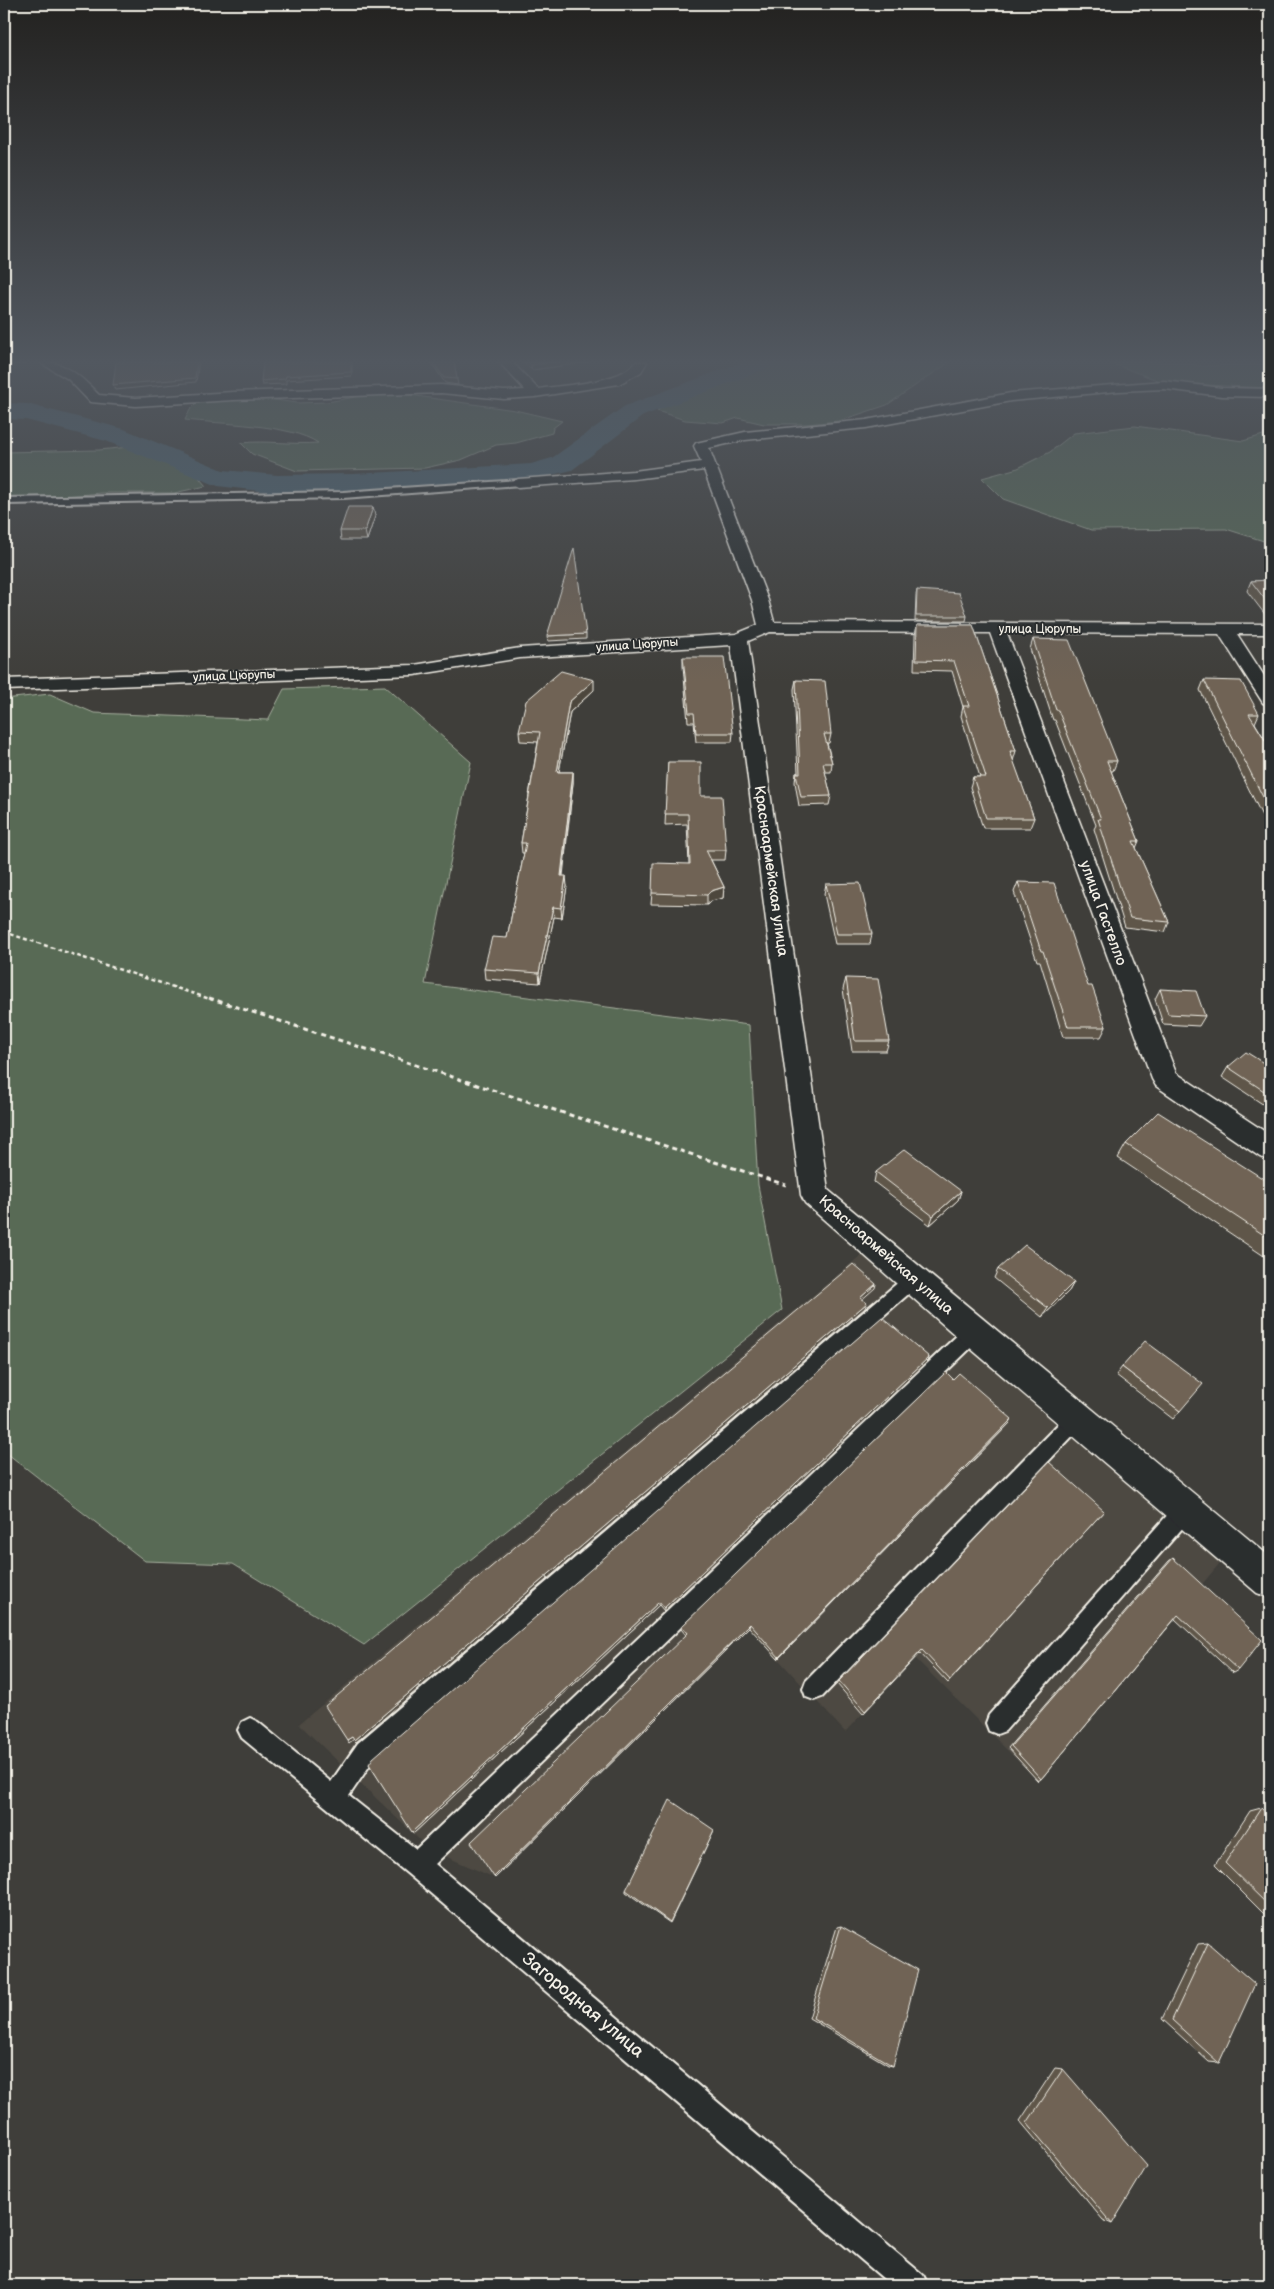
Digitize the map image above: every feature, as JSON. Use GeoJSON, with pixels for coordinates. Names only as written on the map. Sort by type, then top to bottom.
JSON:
{"type":"FeatureCollection","features":[{"type":"Feature","properties":{"kind":"street"},"geometry":{"type":"LineString","coordinates":[[518,482],[634,475],[680,469]]}},
{"type":"Feature","properties":{"kind":"street"},"geometry":{"type":"LineString","coordinates":[[710,469],[760,600],[767,627]]}},
{"type":"Feature","properties":{"kind":"street","name":"улица Цюрупы"},"geometry":{"type":"LineString","coordinates":[[4,685],[414,670],[520,653],[739,639],[767,627],[1270,629]]}},
{"type":"Feature","properties":{"kind":"street","name":"улица Гастелло"},"geometry":{"type":"LineString","coordinates":[[997,629],[1165,1079],[1270,1149]]}},
{"type":"Feature","properties":{"kind":"street"},"geometry":{"type":"LineString","coordinates":[[1225,629],[1270,699]]}},
{"type":"Feature","properties":{"kind":"street","name":"Красноармейская улица"},"geometry":{"type":"LineString","coordinates":[[739,639],[815,1195],[974,1332],[1078,1417],[1270,1580]]}},
{"type":"Feature","properties":{"kind":"lane"},"geometry":{"type":"LineString","coordinates":[[4,500],[343,494],[518,482]]}},
{"type":"Feature","properties":{"kind":"lane"},"geometry":{"type":"LineString","coordinates":[[333,1799],[366,1751],[914,1279]]}},
{"type":"Feature","properties":{"kind":"lane"},"geometry":{"type":"LineString","coordinates":[[417,1865],[974,1332]]}},
{"type":"Feature","properties":{"kind":"lane"},"geometry":{"type":"LineString","coordinates":[[814,1689],[1078,1417]]}},
{"type":"Feature","properties":{"kind":"lane"},"geometry":{"type":"LineString","coordinates":[[997,1723],[1186,1509]]}},
{"type":"Feature","properties":{"kind":"lane","name":"Загородная улица"},"geometry":{"type":"LineString","coordinates":[[250,1730],[417,1865],[913,2285]]}},
{"type":"Feature","properties":{"kind":"path"},"geometry":{"type":"LineString","coordinates":[[4,932],[815,1195]]}},
{"type":"Feature","properties":{"kind":"shaded area"},"geometry":{"type":"Polygon","coordinates":[[[865,1252],[1224,1558],[1038,1781],[915,1658],[845,1732],[749,1627],[495,1878],[429,1849],[299,1724],[865,1252]]]}},
{"type":"Feature","properties":{"kind":"green space"},"geometry":{"type":"Polygon","coordinates":[[[4,469],[186,469],[194,472],[206,486],[174,493],[101,493],[10,501],[4,498],[4,469]]]}},
{"type":"Feature","properties":{"kind":"green space"},"geometry":{"type":"Polygon","coordinates":[[[291,469],[390,469],[297,471],[291,469]]]}},
{"type":"Feature","properties":{"kind":"green space"},"geometry":{"type":"Polygon","coordinates":[[[1015,469],[1270,469],[1270,543],[1226,529],[1091,530],[1003,499],[982,478],[1015,469]]]}},
{"type":"Feature","properties":{"kind":"green space"},"geometry":{"type":"Polygon","coordinates":[[[385,686],[471,762],[425,984],[749,1025],[758,1185],[782,1310],[364,1645],[233,1564],[145,1561],[4,1451],[4,699],[50,694],[94,713],[268,720],[284,689],[385,686]]]}},
{"type":"Feature","properties":{"kind":"building"},"geometry":{"type":"Polygon","coordinates":[[[348,507],[373,507],[365,531],[340,531],[348,507]]]}},
{"type":"Feature","properties":{"kind":"building"},"geometry":{"type":"Polygon","coordinates":[[[574,548],[586,634],[547,636],[574,548]]]}},
{"type":"Feature","properties":{"kind":"building"},"geometry":{"type":"Polygon","coordinates":[[[1270,580],[1270,606],[1251,581],[1270,580]]]}},
{"type":"Feature","properties":{"kind":"building"},"geometry":{"type":"Polygon","coordinates":[[[917,590],[959,593],[967,616],[916,616],[917,590]]]}},
{"type":"Feature","properties":{"kind":"building"},"geometry":{"type":"Polygon","coordinates":[[[917,625],[973,625],[1016,751],[1010,751],[1034,818],[986,818],[973,777],[986,777],[963,706],[969,706],[954,661],[916,660],[917,625]]]}},
{"type":"Feature","properties":{"kind":"building"},"geometry":{"type":"Polygon","coordinates":[[[1033,639],[1069,640],[1117,761],[1107,761],[1139,841],[1133,841],[1169,922],[1130,918],[1098,819],[1101,819],[1058,710],[1056,710],[1033,639]]]}},
{"type":"Feature","properties":{"kind":"building"},"geometry":{"type":"Polygon","coordinates":[[[683,657],[724,657],[733,733],[696,733],[694,713],[689,713],[683,657]]]}},
{"type":"Feature","properties":{"kind":"building"},"geometry":{"type":"Polygon","coordinates":[[[561,671],[594,680],[569,702],[557,772],[573,772],[561,876],[566,876],[561,908],[553,907],[539,973],[484,969],[492,937],[507,938],[526,843],[521,843],[540,732],[519,731],[526,701],[561,671]]]}},
{"type":"Feature","properties":{"kind":"building"},"geometry":{"type":"Polygon","coordinates":[[[796,680],[825,681],[831,734],[824,734],[832,763],[823,763],[831,796],[801,797],[796,773],[800,773],[796,680]]]}},
{"type":"Feature","properties":{"kind":"building"},"geometry":{"type":"Polygon","coordinates":[[[1204,680],[1241,681],[1259,714],[1249,714],[1270,748],[1270,811],[1204,680]]]}},
{"type":"Feature","properties":{"kind":"building"},"geometry":{"type":"Polygon","coordinates":[[[668,762],[701,762],[701,796],[722,796],[726,850],[706,850],[724,887],[711,891],[707,895],[652,893],[653,863],[690,864],[688,814],[665,814],[668,762]]]}},
{"type":"Feature","properties":{"kind":"building"},"geometry":{"type":"Polygon","coordinates":[[[1018,882],[1054,883],[1088,986],[1092,986],[1106,1027],[1068,1027],[1018,882]]]}},
{"type":"Feature","properties":{"kind":"building"},"geometry":{"type":"Polygon","coordinates":[[[860,883],[872,934],[837,934],[826,884],[860,883]]]}},
{"type":"Feature","properties":{"kind":"building"},"geometry":{"type":"Polygon","coordinates":[[[846,978],[878,979],[889,1041],[855,1041],[846,978]]]}},
{"type":"Feature","properties":{"kind":"building"},"geometry":{"type":"Polygon","coordinates":[[[1160,989],[1196,991],[1205,1016],[1168,1014],[1160,989]]]}},
{"type":"Feature","properties":{"kind":"building"},"geometry":{"type":"Polygon","coordinates":[[[1246,1052],[1270,1067],[1270,1095],[1228,1067],[1246,1052]]]}},
{"type":"Feature","properties":{"kind":"building"},"geometry":{"type":"Polygon","coordinates":[[[1158,1112],[1270,1183],[1270,1239],[1126,1144],[1158,1112]]]}},
{"type":"Feature","properties":{"kind":"building"},"geometry":{"type":"Polygon","coordinates":[[[905,1149],[961,1191],[933,1216],[876,1172],[905,1149]]]}},
{"type":"Feature","properties":{"kind":"building"},"geometry":{"type":"Polygon","coordinates":[[[1025,1245],[1074,1282],[1048,1308],[998,1269],[1025,1245]]]}},
{"type":"Feature","properties":{"kind":"building"},"geometry":{"type":"Polygon","coordinates":[[[853,1264],[876,1284],[860,1298],[867,1303],[354,1740],[352,1737],[347,1740],[325,1706],[853,1264]]]}},
{"type":"Feature","properties":{"kind":"building"},"geometry":{"type":"Polygon","coordinates":[[[882,1317],[929,1357],[664,1608],[659,1602],[412,1832],[369,1764],[373,1758],[882,1317]]]}},
{"type":"Feature","properties":{"kind":"building"},"geometry":{"type":"Polygon","coordinates":[[[1145,1341],[1203,1384],[1180,1411],[1122,1367],[1145,1341]]]}},
{"type":"Feature","properties":{"kind":"building"},"geometry":{"type":"Polygon","coordinates":[[[946,1372],[953,1379],[959,1373],[1012,1419],[779,1657],[750,1624],[494,1877],[471,1842],[688,1633],[682,1626],[946,1372]]]}},
{"type":"Feature","properties":{"kind":"building"},"geometry":{"type":"Polygon","coordinates":[[[1049,1462],[1104,1511],[950,1680],[922,1650],[865,1711],[839,1681],[1049,1462]]]}},
{"type":"Feature","properties":{"kind":"building"},"geometry":{"type":"Polygon","coordinates":[[[1173,1558],[1262,1640],[1238,1670],[1178,1615],[1041,1779],[1011,1746],[1173,1558]]]}},
{"type":"Feature","properties":{"kind":"building"},"geometry":{"type":"Polygon","coordinates":[[[670,1800],[714,1830],[670,1922],[626,1890],[670,1800]]]}},
{"type":"Feature","properties":{"kind":"building"},"geometry":{"type":"Polygon","coordinates":[[[1261,1808],[1270,1817],[1270,1907],[1225,1863],[1261,1808]]]}},
{"type":"Feature","properties":{"kind":"building"},"geometry":{"type":"Polygon","coordinates":[[[841,1926],[918,1970],[893,2066],[813,2018],[841,1926]]]}},
{"type":"Feature","properties":{"kind":"building"},"geometry":{"type":"Polygon","coordinates":[[[1208,1943],[1255,1984],[1219,2063],[1172,2020],[1208,1943]]]}},
{"type":"Feature","properties":{"kind":"building"},"geometry":{"type":"Polygon","coordinates":[[[1063,2069],[1147,2166],[1112,2224],[1027,2123],[1063,2069]]]}},
{"type":"Feature","properties":{"kind":"waterway"},"geometry":{"type":"LineString","coordinates":[[196,469],[218,478],[277,484],[354,483],[531,472],[543,469]]}}]}
